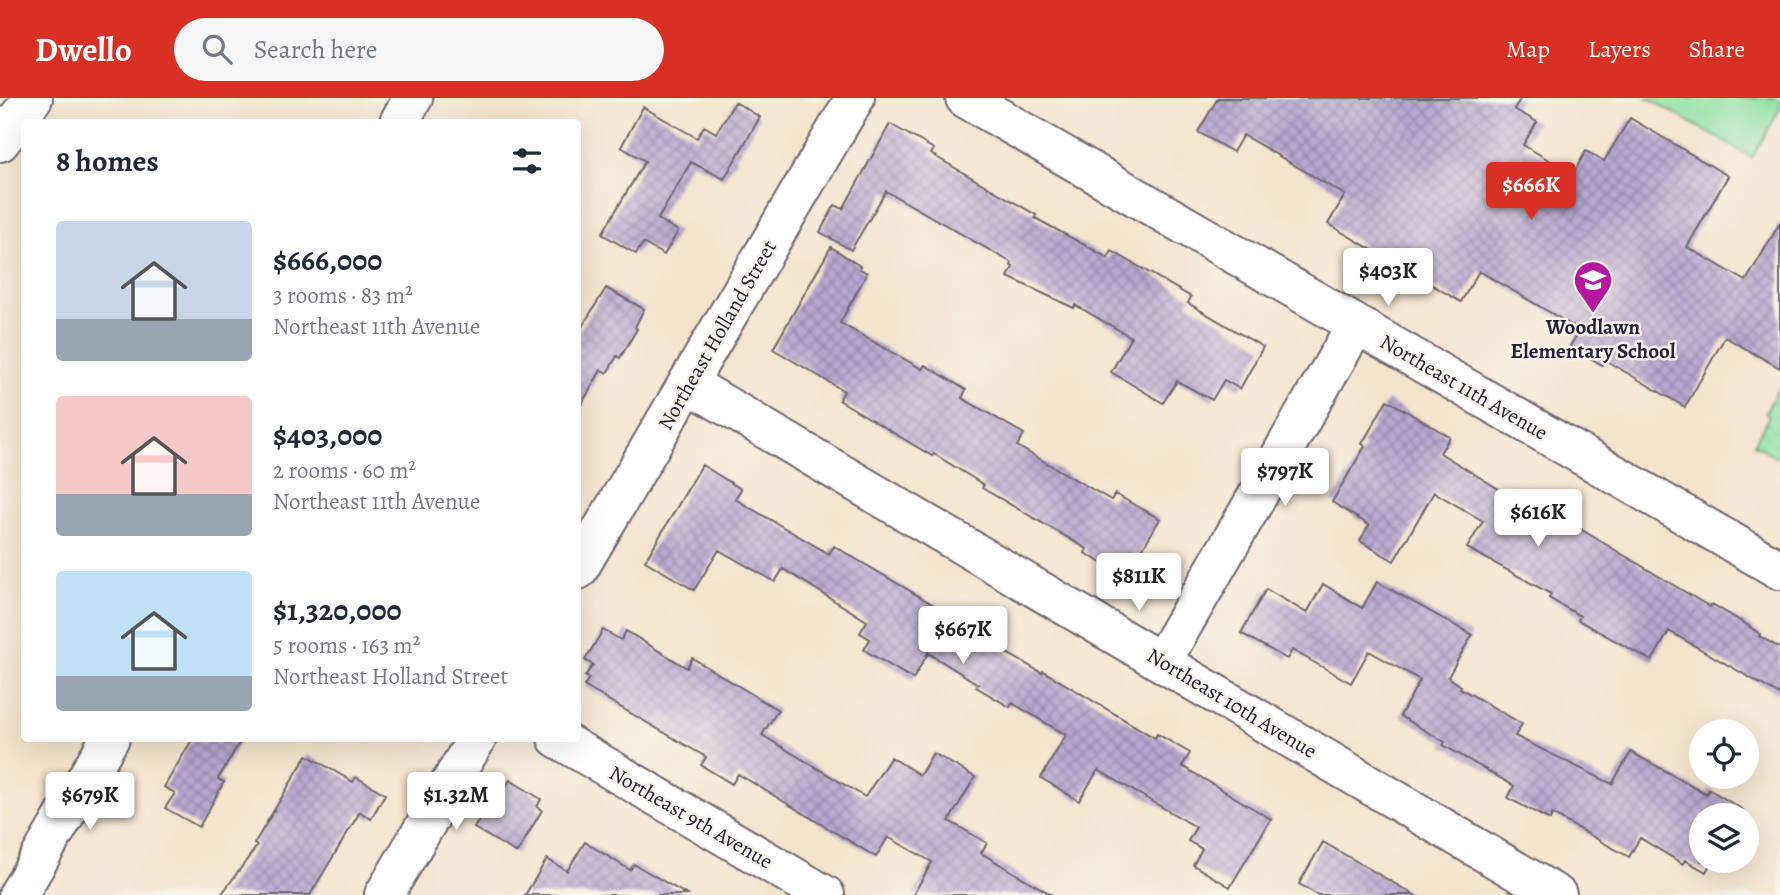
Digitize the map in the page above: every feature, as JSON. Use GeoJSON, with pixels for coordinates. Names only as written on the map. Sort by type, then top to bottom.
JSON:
{"type":"FeatureCollection","features":[{"type":"Feature","properties":{"kind":"street"},"geometry":{"type":"LineString","coordinates":[[401,119],[413,98]]}},
{"type":"Feature","properties":{"kind":"street","name":"Northeast Holland Street"},"geometry":{"type":"LineString","coordinates":[[581,565],[855,98]]}},
{"type":"Feature","properties":{"kind":"street","name":"Northeast 11th Avenue"},"geometry":{"type":"LineString","coordinates":[[965,98],[1780,570]]}},
{"type":"Feature","properties":{"kind":"street"},"geometry":{"type":"LineString","coordinates":[[0,142],[21,122]]}},
{"type":"Feature","properties":{"kind":"street"},"geometry":{"type":"LineString","coordinates":[[1162,661],[1356,325]]}},
{"type":"Feature","properties":{"kind":"street","name":"Northeast 10th Avenue"},"geometry":{"type":"LineString","coordinates":[[689,384],[1557,895]]}},
{"type":"Feature","properties":{"kind":"street"},"geometry":{"type":"LineString","coordinates":[[18,895],[108,742]]}},
{"type":"Feature","properties":{"kind":"street"},"geometry":{"type":"LineString","coordinates":[[384,895],[475,742]]}},
{"type":"Feature","properties":{"kind":"street","name":"Northeast 9th Avenue"},"geometry":{"type":"LineString","coordinates":[[564,742],[825,895]]}},
{"type":"Feature","properties":{"kind":"green space"},"geometry":{"type":"Polygon","coordinates":[[[1648,98],[1777,98],[1780,100],[1780,109],[1752,158],[1648,98]]]}},
{"type":"Feature","properties":{"kind":"green space"},"geometry":{"type":"Polygon","coordinates":[[[1780,386],[1780,459],[1754,444],[1769,416],[1765,412],[1780,386]]]}},
{"type":"Feature","properties":{"kind":"building"},"geometry":{"type":"Polygon","coordinates":[[[1218,98],[1521,98],[1514,109],[1537,122],[1523,145],[1573,174],[1586,151],[1604,161],[1630,118],[1728,176],[1687,247],[1746,281],[1780,223],[1780,368],[1725,337],[1685,407],[1605,360],[1602,365],[1570,346],[1580,330],[1479,271],[1461,302],[1328,224],[1345,195],[1243,135],[1233,152],[1198,132],[1218,98]]]}},
{"type":"Feature","properties":{"kind":"building"},"geometry":{"type":"Polygon","coordinates":[[[735,102],[760,117],[724,179],[691,162],[658,219],[678,231],[664,255],[643,243],[636,254],[602,234],[645,161],[621,147],[643,107],[697,138],[704,126],[716,133],[735,102]]]}},
{"type":"Feature","properties":{"kind":"building"},"geometry":{"type":"Polygon","coordinates":[[[890,124],[934,149],[931,154],[1036,215],[1035,218],[1108,258],[1112,251],[1191,297],[1188,303],[1263,347],[1240,389],[1224,380],[1212,400],[1177,381],[1163,403],[1111,372],[1131,337],[1075,305],[1074,308],[1008,277],[1012,263],[886,191],[851,250],[820,232],[835,205],[843,209],[890,124]]]}},
{"type":"Feature","properties":{"kind":"building"},"geometry":{"type":"Polygon","coordinates":[[[831,247],[867,273],[840,323],[922,369],[925,365],[966,390],[962,398],[1024,434],[1017,446],[1111,500],[1115,494],[1160,519],[1126,577],[1085,553],[1087,549],[982,488],[984,485],[934,454],[932,456],[839,400],[844,391],[773,349],[831,247]]]}},
{"type":"Feature","properties":{"kind":"building"},"geometry":{"type":"Polygon","coordinates":[[[606,288],[644,309],[635,327],[637,329],[620,358],[617,356],[607,373],[601,370],[581,406],[581,328],[606,288]]]}},
{"type":"Feature","properties":{"kind":"building"},"geometry":{"type":"Polygon","coordinates":[[[1387,400],[1450,437],[1440,453],[1515,499],[1518,494],[1710,607],[1712,604],[1780,648],[1780,695],[1669,631],[1652,661],[1578,620],[1580,616],[1549,598],[1551,594],[1467,548],[1483,521],[1434,492],[1394,561],[1360,541],[1369,525],[1332,502],[1365,446],[1362,444],[1387,400]]]}},
{"type":"Feature","properties":{"kind":"building"},"geometry":{"type":"Polygon","coordinates":[[[702,465],[741,489],[735,499],[829,554],[834,546],[993,640],[991,644],[1042,673],[1043,671],[1155,738],[1157,734],[1190,753],[1182,766],[1271,819],[1230,887],[1193,865],[1202,849],[1188,841],[1196,827],[1098,770],[1079,801],[1041,778],[1066,735],[1012,703],[1010,707],[976,687],[978,684],[928,653],[913,679],[864,650],[870,639],[860,633],[867,621],[783,569],[775,582],[719,550],[694,590],[645,561],[702,465]]]}},
{"type":"Feature","properties":{"kind":"building"},"geometry":{"type":"Polygon","coordinates":[[[1377,582],[1472,635],[1448,677],[1461,686],[1460,688],[1522,724],[1515,736],[1612,784],[1631,752],[1689,784],[1689,789],[1698,789],[1707,794],[1709,789],[1732,803],[1689,803],[1689,862],[1685,860],[1683,864],[1640,838],[1629,857],[1552,814],[1550,820],[1508,798],[1514,786],[1443,745],[1445,742],[1400,716],[1420,680],[1369,651],[1351,683],[1292,650],[1287,659],[1241,633],[1266,589],[1307,613],[1323,584],[1362,608],[1377,582]]]}},
{"type":"Feature","properties":{"kind":"building"},"geometry":{"type":"Polygon","coordinates":[[[603,630],[621,640],[626,631],[687,668],[692,658],[778,710],[762,735],[865,797],[891,757],[920,775],[933,753],[975,777],[949,821],[987,843],[981,853],[1052,895],[913,895],[932,862],[888,837],[876,857],[738,774],[732,784],[701,765],[706,757],[584,686],[589,678],[585,676],[593,665],[585,660],[603,630]]]}},
{"type":"Feature","properties":{"kind":"building"},"geometry":{"type":"Polygon","coordinates":[[[191,742],[240,742],[218,779],[224,782],[199,827],[165,808],[175,793],[164,787],[191,742]]]}},
{"type":"Feature","properties":{"kind":"building"},"geometry":{"type":"Polygon","coordinates":[[[307,755],[353,782],[356,777],[385,794],[371,819],[360,812],[310,895],[221,895],[257,846],[254,844],[307,755]]]}},
{"type":"Feature","properties":{"kind":"building"},"geometry":{"type":"Polygon","coordinates":[[[510,780],[541,799],[537,807],[542,810],[517,853],[474,828],[500,785],[505,788],[510,780]]]}},
{"type":"Feature","properties":{"kind":"building"},"geometry":{"type":"Polygon","coordinates":[[[585,842],[630,870],[634,864],[687,895],[525,895],[547,859],[567,871],[585,842]]]}},
{"type":"Feature","properties":{"kind":"building"},"geometry":{"type":"Polygon","coordinates":[[[1323,842],[1414,895],[1318,895],[1299,884],[1323,842]]]}},
{"type":"Feature","properties":{"kind":"place","name":"Woodlawn Elementary School"},"geometry":{"type":"Point","coordinates":[1593,314]}}]}
